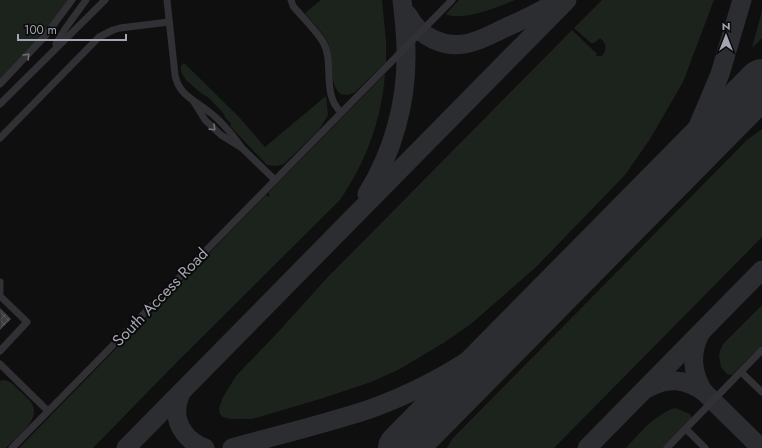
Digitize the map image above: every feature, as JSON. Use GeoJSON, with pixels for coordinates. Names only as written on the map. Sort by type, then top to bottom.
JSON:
{"type":"FeatureCollection","features":[{"type":"Feature","properties":{"kind":"street"},"geometry":{"type":"LineString","coordinates":[[0,84],[46,36],[72,0]]}},
{"type":"Feature","properties":{"kind":"street"},"geometry":{"type":"LineString","coordinates":[[52,52],[65,29],[86,0]]}},
{"type":"Feature","properties":{"kind":"street"},"geometry":{"type":"LineString","coordinates":[[0,104],[104,0]]}},
{"type":"Feature","properties":{"kind":"street"},"geometry":{"type":"LineString","coordinates":[[167,0],[176,81],[183,92],[208,110],[228,128],[242,148],[275,180]]}},
{"type":"Feature","properties":{"kind":"street"},"geometry":{"type":"LineString","coordinates":[[291,0],[293,6],[323,42],[327,57],[330,88],[336,107],[342,112]]}},
{"type":"Feature","properties":{"kind":"street","name":"South Access Road"},"geometry":{"type":"LineString","coordinates":[[12,448],[452,0]]}},
{"type":"Feature","properties":{"kind":"street"},"geometry":{"type":"LineString","coordinates":[[0,138],[99,38],[113,30],[120,28],[169,22]]}},
{"type":"Feature","properties":{"kind":"street"},"geometry":{"type":"LineString","coordinates":[[0,282],[0,296],[27,322],[0,351]]}},
{"type":"Feature","properties":{"kind":"street"},"geometry":{"type":"LineString","coordinates":[[667,448],[762,350]]}},
{"type":"Feature","properties":{"kind":"street"},"geometry":{"type":"LineString","coordinates":[[0,364],[48,411]]}},
{"type":"Feature","properties":{"kind":"street"},"geometry":{"type":"LineString","coordinates":[[741,372],[762,392]]}},
{"type":"Feature","properties":{"kind":"street"},"geometry":{"type":"LineString","coordinates":[[686,429],[705,448]]}},
{"type":"Feature","properties":{"kind":"shaded area"},"geometry":{"type":"Polygon","coordinates":[[[0,0],[68,0],[47,29],[0,81],[0,0]]]}},
{"type":"Feature","properties":{"kind":"shaded area"},"geometry":{"type":"Polygon","coordinates":[[[321,0],[382,0],[386,41],[386,62],[355,92],[346,95],[339,93],[335,87],[330,50],[326,39],[305,13],[321,0]]]}},
{"type":"Feature","properties":{"kind":"shaded area"},"geometry":{"type":"Polygon","coordinates":[[[459,0],[515,0],[490,10],[471,15],[453,16],[446,14],[459,0]]]}},
{"type":"Feature","properties":{"kind":"shaded area"},"geometry":{"type":"Polygon","coordinates":[[[602,0],[714,0],[683,82],[650,139],[625,175],[536,267],[472,323],[445,342],[398,370],[371,382],[252,419],[231,419],[223,417],[220,414],[219,408],[223,397],[236,376],[326,279],[572,30],[597,54],[596,56],[602,56],[606,49],[605,44],[600,38],[594,43],[591,43],[574,28],[602,0]]]}},
{"type":"Feature","properties":{"kind":"shaded area"},"geometry":{"type":"Polygon","coordinates":[[[762,11],[762,38],[752,48],[762,11]]]}},
{"type":"Feature","properties":{"kind":"shaded area"},"geometry":{"type":"Polygon","coordinates":[[[184,63],[238,116],[265,147],[326,96],[328,115],[319,130],[284,164],[276,166],[267,165],[230,126],[231,124],[224,116],[225,115],[208,97],[202,94],[186,80],[181,72],[181,66],[184,63]]]}},
{"type":"Feature","properties":{"kind":"shaded area"},"geometry":{"type":"Polygon","coordinates":[[[384,75],[380,109],[371,140],[365,156],[340,200],[93,448],[19,448],[266,195],[269,197],[270,196],[268,193],[384,75]]]}},
{"type":"Feature","properties":{"kind":"shaded area"},"geometry":{"type":"Polygon","coordinates":[[[762,129],[762,237],[554,448],[447,448],[452,439],[747,140],[762,129]]]}},
{"type":"Feature","properties":{"kind":"shaded area"},"geometry":{"type":"Polygon","coordinates":[[[762,305],[762,345],[732,375],[727,374],[721,367],[719,355],[723,344],[762,305]]]}},
{"type":"Feature","properties":{"kind":"shaded area"},"geometry":{"type":"Polygon","coordinates":[[[4,380],[12,383],[32,403],[34,411],[28,426],[6,448],[0,448],[0,381],[4,380]]]}},
{"type":"Feature","properties":{"kind":"shaded area"},"geometry":{"type":"Polygon","coordinates":[[[675,408],[690,414],[692,419],[665,448],[626,448],[654,420],[667,411],[675,408]]]}},
{"type":"Feature","properties":{"kind":"building"},"geometry":{"type":"Polygon","coordinates":[[[0,308],[11,319],[0,330],[0,308]]]}},
{"type":"Feature","properties":{"kind":"taxiway"},"geometry":{"type":"LineString","coordinates":[[367,194],[391,144],[401,108],[406,71],[402,0]]}},
{"type":"Feature","properties":{"kind":"taxiway"},"geometry":{"type":"LineString","coordinates":[[126,448],[567,0]]}},
{"type":"Feature","properties":{"kind":"taxiway"},"geometry":{"type":"LineString","coordinates":[[648,198],[656,190],[694,136],[720,74],[742,0]]}},
{"type":"Feature","properties":{"kind":"taxiway"},"geometry":{"type":"LineString","coordinates":[[408,15],[419,30],[434,40],[442,43],[460,44],[474,42],[484,38],[533,15],[557,1]]}},
{"type":"Feature","properties":{"kind":"taxiway"},"geometry":{"type":"LineString","coordinates":[[232,448],[319,425],[370,409],[432,382],[476,356],[505,335],[534,311],[601,247]]}},
{"type":"Feature","properties":{"kind":"taxiway"},"geometry":{"type":"LineString","coordinates":[[587,448],[762,270]]}},
{"type":"Feature","properties":{"kind":"taxiway"},"geometry":{"type":"LineString","coordinates":[[700,334],[695,349],[694,363],[696,377],[703,391]]}},
{"type":"Feature","properties":{"kind":"taxiway"},"geometry":{"type":"LineString","coordinates":[[648,388],[655,384],[669,381],[683,382],[696,387],[703,391],[761,448]]}},
{"type":"Feature","properties":{"kind":"taxiway"},"geometry":{"type":"LineString","coordinates":[[181,393],[177,408],[180,427],[193,442],[205,448]]}},
{"type":"Feature","properties":{"kind":"runway"},"geometry":{"type":"LineString","coordinates":[[402,448],[762,83]]}}]}
